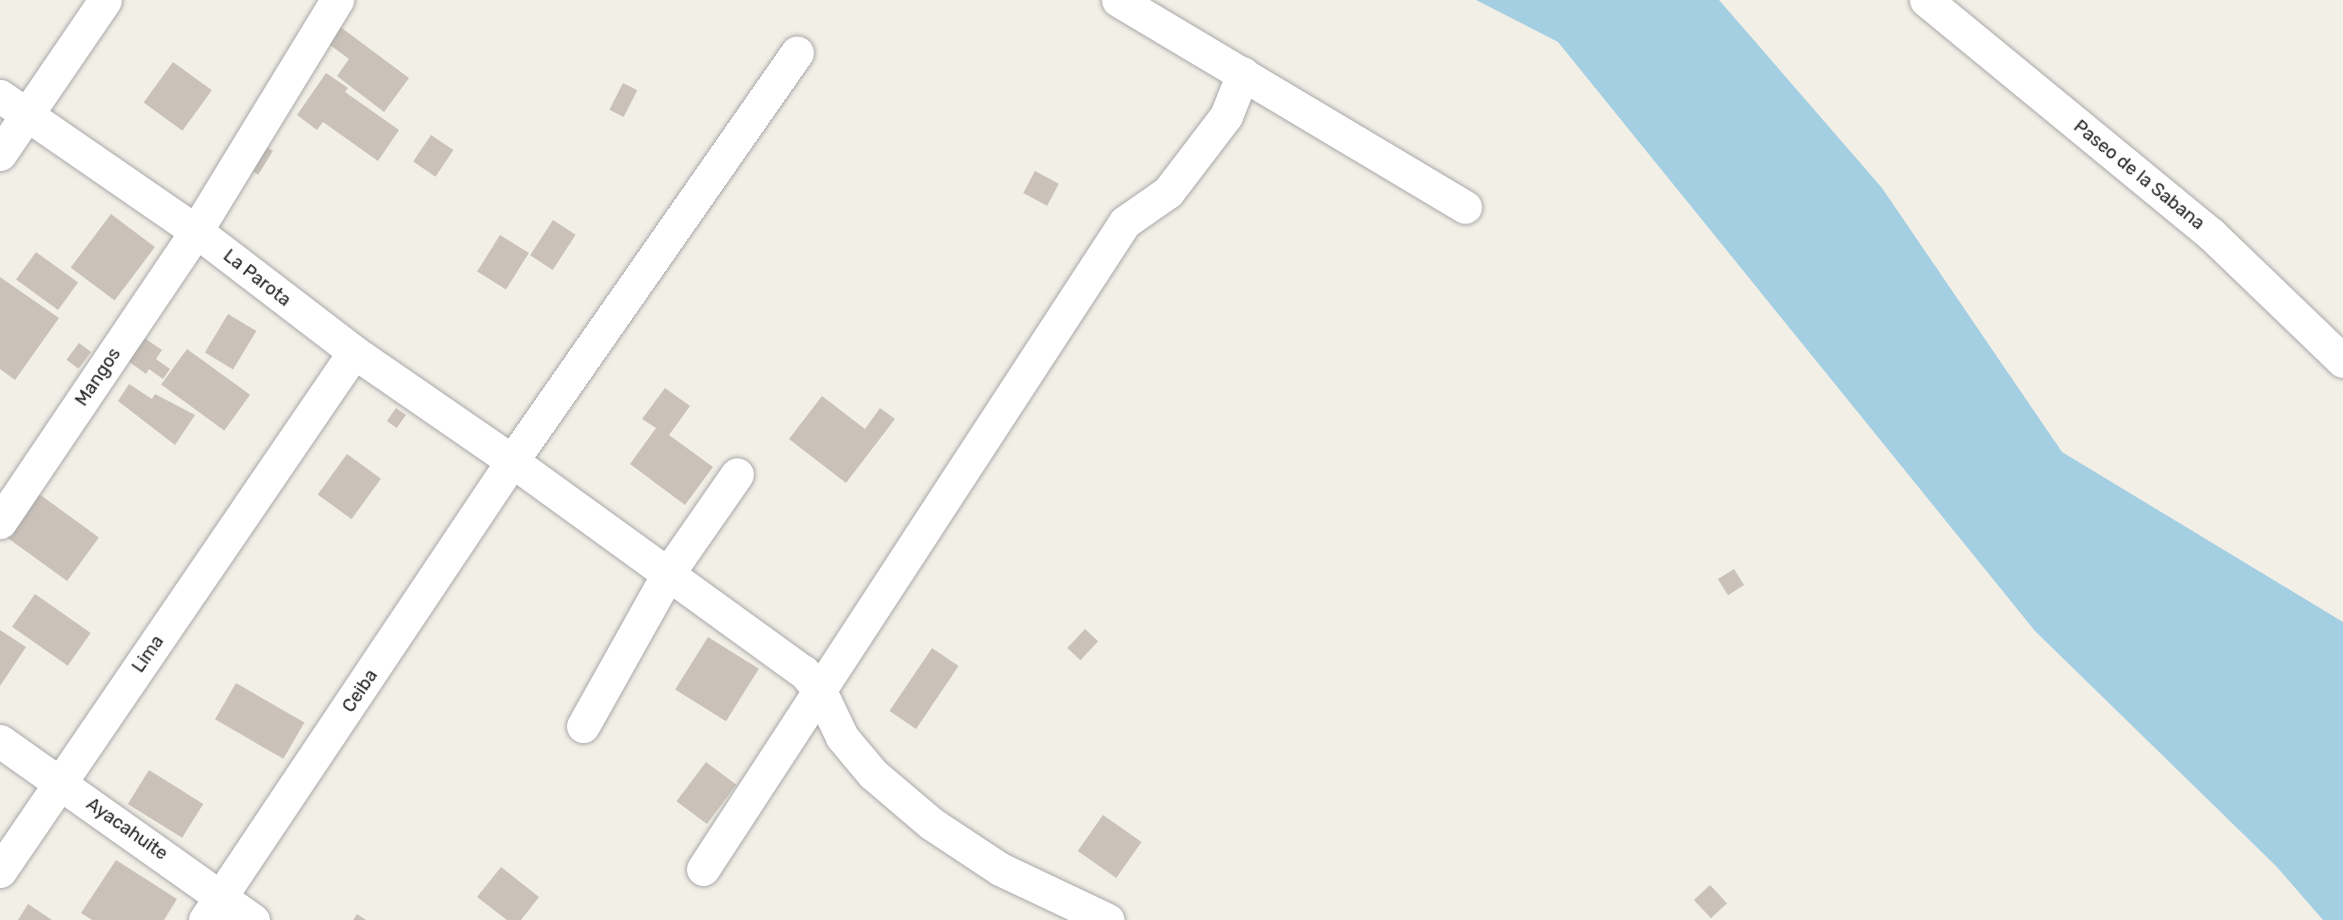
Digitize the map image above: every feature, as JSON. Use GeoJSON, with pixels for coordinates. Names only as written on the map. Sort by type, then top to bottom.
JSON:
{"type":"FeatureCollection","features":[{"type":"Feature","properties":{"kind":"street"},"geometry":{"type":"LineString","coordinates":[[0,154],[105,0]]}},
{"type":"Feature","properties":{"kind":"street","name":"Mangos"},"geometry":{"type":"LineString","coordinates":[[0,522],[196,231],[337,0]]}},
{"type":"Feature","properties":{"kind":"street"},"geometry":{"type":"LineString","coordinates":[[1118,0],[1465,207]]}},
{"type":"Feature","properties":{"kind":"street","name":"Paseo de la Sabana"},"geometry":{"type":"LineString","coordinates":[[1926,0],[2211,234],[2343,361]]}},
{"type":"Feature","properties":{"kind":"street","name":"Ceiba"},"geometry":{"type":"LineString","coordinates":[[214,908],[512,461],[797,53]]}},
{"type":"Feature","properties":{"kind":"street"},"geometry":{"type":"LineString","coordinates":[[704,869],[1125,222],[1168,192],[1226,116],[1243,73]]}},
{"type":"Feature","properties":{"kind":"street","name":"La Parota"},"geometry":{"type":"LineString","coordinates":[[0,96],[28,112],[196,231],[354,352],[669,572],[804,672],[820,691],[842,737],[873,774],[932,824],[1000,869],[1108,920]]}},
{"type":"Feature","properties":{"kind":"street","name":"Lima"},"geometry":{"type":"LineString","coordinates":[[0,871],[354,352]]}},
{"type":"Feature","properties":{"kind":"street"},"geometry":{"type":"LineString","coordinates":[[583,726],[669,572],[737,474]]}},
{"type":"Feature","properties":{"kind":"street","name":"Ayacahuite"},"geometry":{"type":"LineString","coordinates":[[0,741],[60,781],[214,908],[253,920]]}},
{"type":"Feature","properties":{"kind":"water"},"geometry":{"type":"Polygon","coordinates":[[[1476,0],[1719,0],[1882,188],[2062,452],[2343,622],[2343,920],[2323,920],[2276,866],[2035,631],[1558,42],[1476,0]]]}},
{"type":"Feature","properties":{"kind":"building"},"geometry":{"type":"Polygon","coordinates":[[[339,26],[409,78],[384,112],[337,76],[349,59],[326,42],[339,26]]]}},
{"type":"Feature","properties":{"kind":"building"},"geometry":{"type":"Polygon","coordinates":[[[173,62],[212,90],[182,131],[144,102],[173,62]]]}},
{"type":"Feature","properties":{"kind":"building"},"geometry":{"type":"Polygon","coordinates":[[[326,73],[348,88],[345,92],[399,130],[378,161],[323,122],[317,130],[297,115],[326,73]]]}},
{"type":"Feature","properties":{"kind":"building"},"geometry":{"type":"Polygon","coordinates":[[[623,83],[637,90],[624,117],[609,110],[623,83]]]}},
{"type":"Feature","properties":{"kind":"building"},"geometry":{"type":"Polygon","coordinates":[[[431,135],[453,150],[435,177],[413,162],[431,135]]]}},
{"type":"Feature","properties":{"kind":"building"},"geometry":{"type":"Polygon","coordinates":[[[262,144],[273,151],[258,175],[247,168],[262,144]]]}},
{"type":"Feature","properties":{"kind":"building"},"geometry":{"type":"Polygon","coordinates":[[[1035,171],[1059,184],[1047,206],[1023,193],[1035,171]]]}},
{"type":"Feature","properties":{"kind":"building"},"geometry":{"type":"Polygon","coordinates":[[[111,214],[155,247],[115,301],[71,268],[111,214]]]}},
{"type":"Feature","properties":{"kind":"building"},"geometry":{"type":"Polygon","coordinates":[[[553,220],[576,235],[553,270],[530,255],[553,220]]]}},
{"type":"Feature","properties":{"kind":"building"},"geometry":{"type":"Polygon","coordinates":[[[500,235],[529,253],[506,289],[477,271],[500,235]]]}},
{"type":"Feature","properties":{"kind":"building"},"geometry":{"type":"Polygon","coordinates":[[[36,252],[78,283],[58,310],[16,280],[36,252]]]}},
{"type":"Feature","properties":{"kind":"building"},"geometry":{"type":"Polygon","coordinates":[[[0,277],[59,318],[15,380],[0,369],[0,277]]]}},
{"type":"Feature","properties":{"kind":"building"},"geometry":{"type":"Polygon","coordinates":[[[228,314],[256,331],[233,370],[205,353],[228,314]]]}},
{"type":"Feature","properties":{"kind":"building"},"geometry":{"type":"Polygon","coordinates":[[[137,333],[162,350],[156,359],[170,369],[163,379],[149,369],[146,374],[121,356],[137,333]]]}},
{"type":"Feature","properties":{"kind":"building"},"geometry":{"type":"Polygon","coordinates":[[[79,343],[91,352],[78,369],[66,360],[79,343]]]}},
{"type":"Feature","properties":{"kind":"building"},"geometry":{"type":"Polygon","coordinates":[[[187,349],[250,395],[224,430],[161,385],[187,349]]]}},
{"type":"Feature","properties":{"kind":"building"},"geometry":{"type":"Polygon","coordinates":[[[129,384],[152,399],[155,394],[195,415],[175,445],[118,401],[129,384]]]}},
{"type":"Feature","properties":{"kind":"building"},"geometry":{"type":"Polygon","coordinates":[[[665,388],[690,406],[669,435],[713,467],[685,505],[630,464],[656,428],[642,419],[665,388]]]}},
{"type":"Feature","properties":{"kind":"building"},"geometry":{"type":"Polygon","coordinates":[[[822,396],[865,429],[880,408],[895,419],[846,483],[789,439],[822,396]]]}},
{"type":"Feature","properties":{"kind":"building"},"geometry":{"type":"Polygon","coordinates":[[[396,408],[406,415],[397,428],[387,421],[396,408]]]}},
{"type":"Feature","properties":{"kind":"building"},"geometry":{"type":"Polygon","coordinates":[[[347,454],[381,479],[352,519],[318,494],[347,454]]]}},
{"type":"Feature","properties":{"kind":"building"},"geometry":{"type":"Polygon","coordinates":[[[35,491],[99,537],[67,581],[3,535],[35,491]]]}},
{"type":"Feature","properties":{"kind":"building"},"geometry":{"type":"Polygon","coordinates":[[[1734,569],[1744,585],[1728,595],[1718,579],[1734,569]]]}},
{"type":"Feature","properties":{"kind":"building"},"geometry":{"type":"Polygon","coordinates":[[[35,594],[91,633],[68,666],[12,627],[35,594]]]}},
{"type":"Feature","properties":{"kind":"building"},"geometry":{"type":"Polygon","coordinates":[[[1085,629],[1098,641],[1080,660],[1067,648],[1085,629]]]}},
{"type":"Feature","properties":{"kind":"building"},"geometry":{"type":"Polygon","coordinates":[[[0,630],[26,647],[0,686],[0,630]]]}},
{"type":"Feature","properties":{"kind":"building"},"geometry":{"type":"Polygon","coordinates":[[[708,637],[759,669],[726,721],[675,690],[708,637]]]}},
{"type":"Feature","properties":{"kind":"building"},"geometry":{"type":"Polygon","coordinates":[[[932,648],[959,666],[916,729],[890,711],[932,648]]]}},
{"type":"Feature","properties":{"kind":"building"},"geometry":{"type":"Polygon","coordinates":[[[236,683],[304,722],[283,759],[215,719],[236,683]]]}},
{"type":"Feature","properties":{"kind":"building"},"geometry":{"type":"Polygon","coordinates":[[[706,762],[736,785],[707,824],[677,801],[706,762]]]}},
{"type":"Feature","properties":{"kind":"building"},"geometry":{"type":"Polygon","coordinates":[[[149,770],[203,804],[182,838],[128,804],[149,770]]]}},
{"type":"Feature","properties":{"kind":"building"},"geometry":{"type":"Polygon","coordinates":[[[1103,815],[1142,842],[1116,878],[1078,851],[1103,815]]]}},
{"type":"Feature","properties":{"kind":"building"},"geometry":{"type":"Polygon","coordinates":[[[116,860],[177,899],[164,920],[92,920],[81,913],[116,860]]]}},
{"type":"Feature","properties":{"kind":"building"},"geometry":{"type":"Polygon","coordinates":[[[501,867],[539,897],[521,920],[507,920],[477,897],[501,867]]]}},
{"type":"Feature","properties":{"kind":"building"},"geometry":{"type":"Polygon","coordinates":[[[1710,885],[1727,903],[1711,918],[1694,900],[1710,885]]]}},
{"type":"Feature","properties":{"kind":"building"},"geometry":{"type":"Polygon","coordinates":[[[28,904],[52,920],[18,920],[28,904]]]}},
{"type":"Feature","properties":{"kind":"building"},"geometry":{"type":"Polygon","coordinates":[[[357,914],[366,920],[353,920],[357,914]]]}}]}
